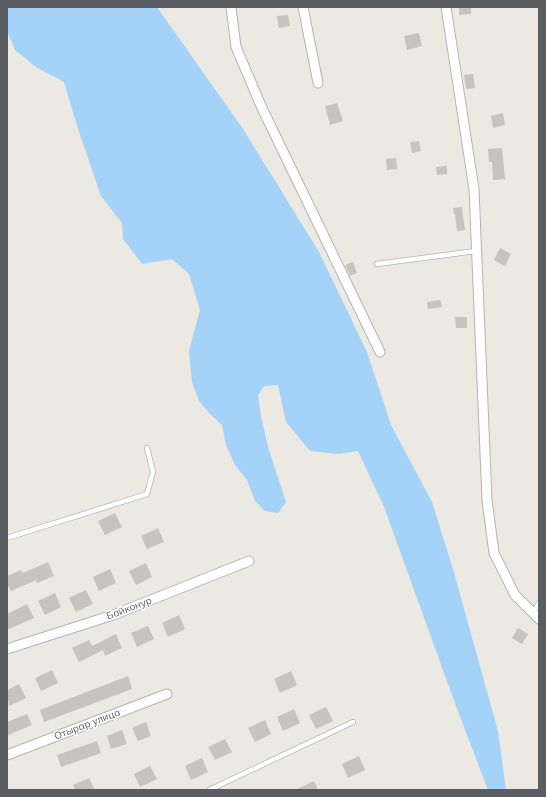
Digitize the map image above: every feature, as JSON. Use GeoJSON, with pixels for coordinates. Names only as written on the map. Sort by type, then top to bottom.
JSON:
{"type":"FeatureCollection","features":[{"type":"Feature","properties":{"kind":"street"},"geometry":{"type":"LineString","coordinates":[[231,7],[236,47],[262,108],[380,352]]}},
{"type":"Feature","properties":{"kind":"street"},"geometry":{"type":"LineString","coordinates":[[303,7],[318,83]]}},
{"type":"Feature","properties":{"kind":"street"},"geometry":{"type":"LineString","coordinates":[[446,7],[474,190],[487,500],[494,554],[515,594],[536,616]]}},
{"type":"Feature","properties":{"kind":"street","name":"Байконур"},"geometry":{"type":"LineString","coordinates":[[7,649],[113,615],[249,561]]}},
{"type":"Feature","properties":{"kind":"street","name":"Отырар улица"},"geometry":{"type":"LineString","coordinates":[[7,755],[167,694]]}},
{"type":"Feature","properties":{"kind":"lane"},"geometry":{"type":"LineString","coordinates":[[377,264],[476,252]]}},
{"type":"Feature","properties":{"kind":"lane"},"geometry":{"type":"LineString","coordinates":[[7,538],[147,494],[153,472],[147,448]]}},
{"type":"Feature","properties":{"kind":"lane"},"geometry":{"type":"LineString","coordinates":[[536,616],[539,603]]}},
{"type":"Feature","properties":{"kind":"lane"},"geometry":{"type":"LineString","coordinates":[[210,790],[353,722]]}},
{"type":"Feature","properties":{"kind":"water"},"geometry":{"type":"Polygon","coordinates":[[[7,7],[157,7],[243,129],[319,252],[367,352],[391,425],[432,502],[453,569],[498,731],[506,790],[488,790],[384,507],[358,451],[338,454],[310,451],[286,422],[278,385],[264,386],[258,395],[261,416],[268,447],[286,502],[278,513],[265,511],[255,501],[247,480],[235,465],[226,445],[222,425],[199,401],[192,382],[189,351],[200,310],[189,274],[172,259],[142,264],[123,239],[122,223],[101,196],[64,82],[36,67],[15,50],[7,31],[7,7]]]}},
{"type":"Feature","properties":{"kind":"building"},"geometry":{"type":"Polygon","coordinates":[[[459,7],[471,7],[471,14],[459,15],[459,7]]]}},
{"type":"Feature","properties":{"kind":"building"},"geometry":{"type":"Polygon","coordinates":[[[288,15],[290,26],[279,28],[277,16],[288,15]]]}},
{"type":"Feature","properties":{"kind":"building"},"geometry":{"type":"Polygon","coordinates":[[[419,33],[422,46],[407,50],[404,36],[419,33]]]}},
{"type":"Feature","properties":{"kind":"building"},"geometry":{"type":"Polygon","coordinates":[[[473,74],[475,88],[466,89],[464,75],[473,74]]]}},
{"type":"Feature","properties":{"kind":"building"},"geometry":{"type":"Polygon","coordinates":[[[337,103],[343,121],[330,125],[325,106],[337,103]]]}},
{"type":"Feature","properties":{"kind":"building"},"geometry":{"type":"Polygon","coordinates":[[[503,113],[505,125],[493,128],[491,116],[503,113]]]}},
{"type":"Feature","properties":{"kind":"building"},"geometry":{"type":"Polygon","coordinates":[[[419,141],[421,151],[412,153],[410,142],[419,141]]]}},
{"type":"Feature","properties":{"kind":"building"},"geometry":{"type":"Polygon","coordinates":[[[502,148],[505,179],[493,180],[492,162],[489,162],[488,149],[502,148]]]}},
{"type":"Feature","properties":{"kind":"building"},"geometry":{"type":"Polygon","coordinates":[[[396,158],[397,169],[387,170],[386,159],[396,158]]]}},
{"type":"Feature","properties":{"kind":"building"},"geometry":{"type":"Polygon","coordinates":[[[447,166],[447,174],[437,175],[436,167],[447,166]]]}},
{"type":"Feature","properties":{"kind":"building"},"geometry":{"type":"Polygon","coordinates":[[[462,207],[465,230],[457,231],[453,208],[462,207]]]}},
{"type":"Feature","properties":{"kind":"building"},"geometry":{"type":"Polygon","coordinates":[[[500,248],[511,254],[505,266],[494,260],[500,248]]]}},
{"type":"Feature","properties":{"kind":"building"},"geometry":{"type":"Polygon","coordinates":[[[353,262],[357,273],[350,276],[345,265],[353,262]]]}},
{"type":"Feature","properties":{"kind":"building"},"geometry":{"type":"Polygon","coordinates":[[[440,300],[442,307],[428,309],[427,302],[440,300]]]}},
{"type":"Feature","properties":{"kind":"building"},"geometry":{"type":"Polygon","coordinates":[[[455,317],[467,317],[467,328],[456,328],[455,317]]]}},
{"type":"Feature","properties":{"kind":"building"},"geometry":{"type":"Polygon","coordinates":[[[115,513],[122,527],[105,535],[98,521],[115,513]]]}},
{"type":"Feature","properties":{"kind":"building"},"geometry":{"type":"Polygon","coordinates":[[[158,528],[164,542],[147,549],[141,536],[158,528]]]}},
{"type":"Feature","properties":{"kind":"building"},"geometry":{"type":"Polygon","coordinates":[[[48,562],[54,576],[37,583],[36,580],[11,591],[7,584],[7,576],[21,570],[23,573],[48,562]]]}},
{"type":"Feature","properties":{"kind":"building"},"geometry":{"type":"Polygon","coordinates":[[[146,563],[152,577],[136,585],[129,571],[146,563]]]}},
{"type":"Feature","properties":{"kind":"building"},"geometry":{"type":"Polygon","coordinates":[[[110,569],[116,583],[99,591],[93,577],[110,569]]]}},
{"type":"Feature","properties":{"kind":"building"},"geometry":{"type":"Polygon","coordinates":[[[86,590],[93,604],[76,612],[69,598],[86,590]]]}},
{"type":"Feature","properties":{"kind":"building"},"geometry":{"type":"Polygon","coordinates":[[[55,593],[61,607],[45,615],[38,601],[55,593]]]}},
{"type":"Feature","properties":{"kind":"building"},"geometry":{"type":"Polygon","coordinates":[[[27,604],[34,618],[7,630],[7,614],[27,604]]]}},
{"type":"Feature","properties":{"kind":"building"},"geometry":{"type":"Polygon","coordinates":[[[179,615],[185,629],[168,637],[162,623],[179,615]]]}},
{"type":"Feature","properties":{"kind":"building"},"geometry":{"type":"Polygon","coordinates":[[[148,626],[154,639],[137,647],[131,633],[148,626]]]}},
{"type":"Feature","properties":{"kind":"building"},"geometry":{"type":"Polygon","coordinates":[[[518,628],[528,634],[522,644],[512,638],[518,628]]]}},
{"type":"Feature","properties":{"kind":"building"},"geometry":{"type":"Polygon","coordinates":[[[116,634],[122,648],[105,656],[103,650],[79,662],[72,648],[89,640],[92,646],[116,634]]]}},
{"type":"Feature","properties":{"kind":"building"},"geometry":{"type":"Polygon","coordinates":[[[52,670],[58,683],[41,691],[35,678],[52,670]]]}},
{"type":"Feature","properties":{"kind":"building"},"geometry":{"type":"Polygon","coordinates":[[[291,671],[297,685],[280,693],[274,679],[291,671]]]}},
{"type":"Feature","properties":{"kind":"building"},"geometry":{"type":"Polygon","coordinates":[[[128,676],[132,689],[44,722],[40,710],[128,676]]]}},
{"type":"Feature","properties":{"kind":"building"},"geometry":{"type":"Polygon","coordinates":[[[19,684],[26,698],[9,706],[7,690],[19,684]]]}},
{"type":"Feature","properties":{"kind":"building"},"geometry":{"type":"Polygon","coordinates":[[[326,707],[333,721],[316,729],[309,715],[326,707]]]}},
{"type":"Feature","properties":{"kind":"building"},"geometry":{"type":"Polygon","coordinates":[[[294,709],[300,723],[283,731],[277,717],[294,709]]]}},
{"type":"Feature","properties":{"kind":"building"},"geometry":{"type":"Polygon","coordinates":[[[27,714],[32,725],[8,735],[7,722],[27,714]]]}},
{"type":"Feature","properties":{"kind":"building"},"geometry":{"type":"Polygon","coordinates":[[[265,720],[271,734],[255,742],[248,728],[265,720]]]}},
{"type":"Feature","properties":{"kind":"building"},"geometry":{"type":"Polygon","coordinates":[[[146,722],[151,736],[138,741],[132,728],[146,722]]]}},
{"type":"Feature","properties":{"kind":"building"},"geometry":{"type":"Polygon","coordinates":[[[122,730],[127,744],[111,749],[107,736],[122,730]]]}},
{"type":"Feature","properties":{"kind":"building"},"geometry":{"type":"Polygon","coordinates":[[[225,739],[232,752],[215,760],[208,747],[225,739]]]}},
{"type":"Feature","properties":{"kind":"building"},"geometry":{"type":"Polygon","coordinates":[[[97,741],[101,753],[61,767],[57,755],[97,741]]]}},
{"type":"Feature","properties":{"kind":"building"},"geometry":{"type":"Polygon","coordinates":[[[359,756],[365,770],[348,778],[342,764],[359,756]]]}},
{"type":"Feature","properties":{"kind":"building"},"geometry":{"type":"Polygon","coordinates":[[[202,758],[208,772],[191,780],[185,766],[202,758]]]}},
{"type":"Feature","properties":{"kind":"building"},"geometry":{"type":"Polygon","coordinates":[[[150,766],[157,779],[140,787],[134,774],[150,766]]]}},
{"type":"Feature","properties":{"kind":"building"},"geometry":{"type":"Polygon","coordinates":[[[89,778],[95,790],[75,790],[73,785],[89,778]]]}},
{"type":"Feature","properties":{"kind":"building"},"geometry":{"type":"Polygon","coordinates":[[[314,781],[318,790],[295,790],[314,781]]]}}]}
